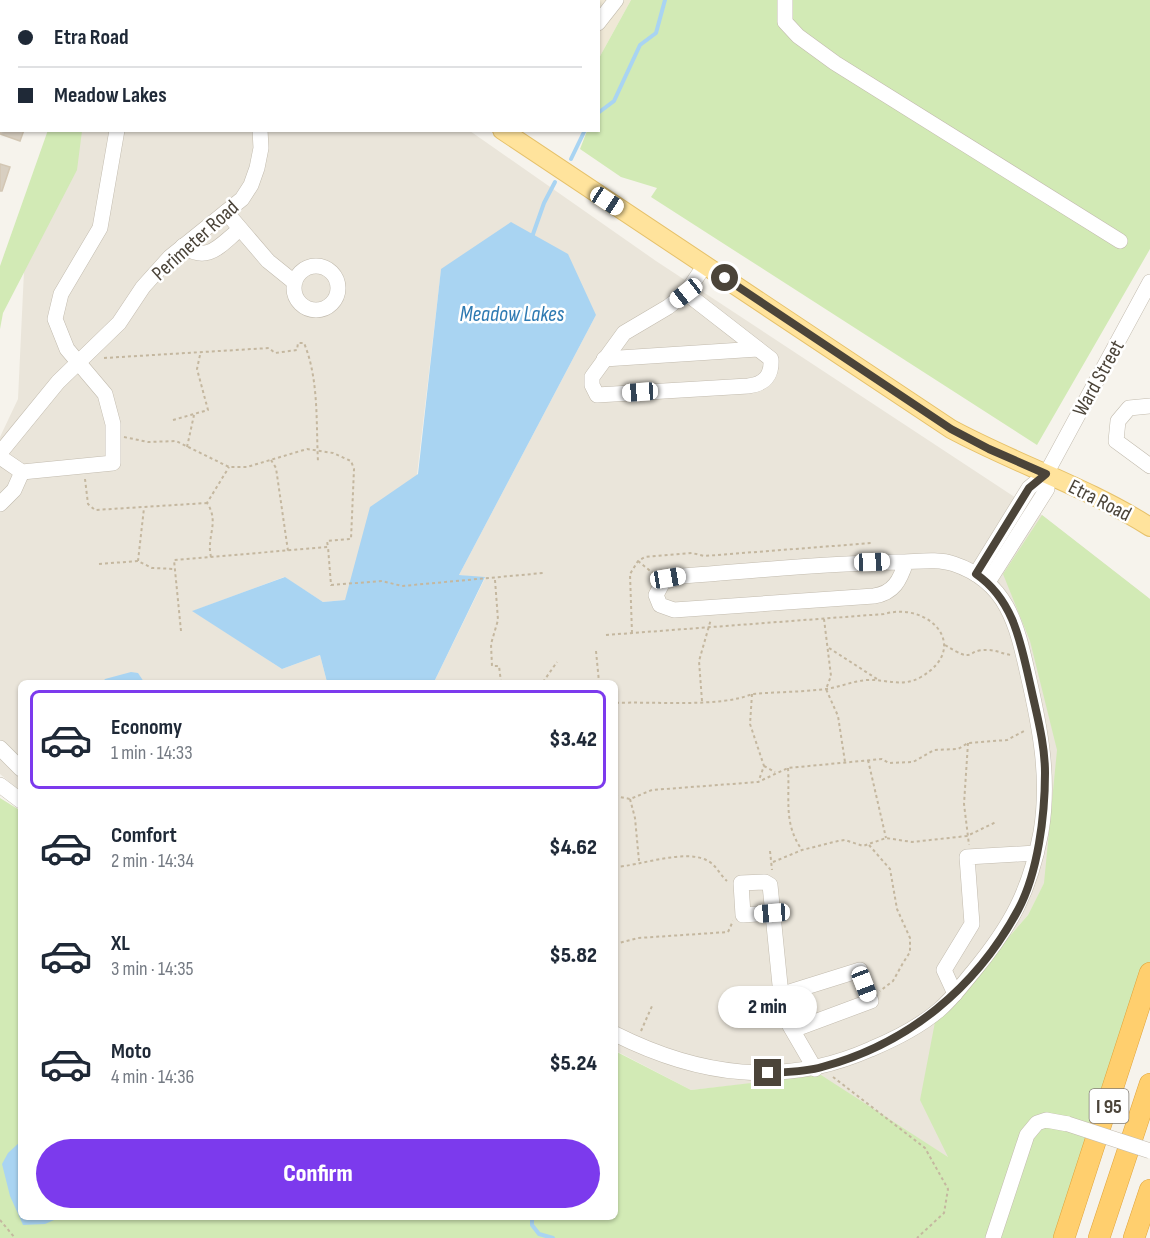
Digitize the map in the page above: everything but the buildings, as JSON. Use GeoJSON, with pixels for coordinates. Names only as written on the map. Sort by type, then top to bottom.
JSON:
{"type":"FeatureCollection","features":[{"type":"Feature","properties":{"kind":"highway","name":"I 95"},"geometry":{"type":"LineString","coordinates":[[1064,1238],[1150,973]]}},
{"type":"Feature","properties":{"kind":"highway","name":"I 95"},"geometry":{"type":"LineString","coordinates":[[1099,1238],[1150,1084]]}},
{"type":"Feature","properties":{"kind":"highway"},"geometry":{"type":"LineString","coordinates":[[1134,1238],[1150,1190]]}},
{"type":"Feature","properties":{"kind":"main road","name":"Etra Road"},"geometry":{"type":"LineString","coordinates":[[505,132],[951,429],[989,449],[1101,498],[1150,527]]}},
{"type":"Feature","properties":{"kind":"street"},"geometry":{"type":"LineString","coordinates":[[600,20],[616,0]]}},
{"type":"Feature","properties":{"kind":"street"},"geometry":{"type":"LineString","coordinates":[[785,0],[785,22],[798,36],[836,63],[1120,241]]}},
{"type":"Feature","properties":{"kind":"street"},"geometry":{"type":"LineString","coordinates":[[0,504],[14,490],[22,472],[114,463],[110,408],[105,394],[67,349],[57,329],[56,308],[69,280],[100,228],[117,132]]}},
{"type":"Feature","properties":{"kind":"street","name":"Perimeter Road"},"geometry":{"type":"LineString","coordinates":[[22,472],[0,455],[58,382],[120,323],[143,287],[170,257],[242,199],[251,185],[261,148],[261,132]]}},
{"type":"Feature","properties":{"kind":"street"},"geometry":{"type":"LineString","coordinates":[[226,212],[280,273],[294,282]]}},
{"type":"Feature","properties":{"kind":"street"},"geometry":{"type":"LineString","coordinates":[[183,246],[195,255],[206,255],[240,229]]}},
{"type":"Feature","properties":{"kind":"street"},"geometry":{"type":"LineString","coordinates":[[686,293],[771,359],[772,370],[758,385],[597,395],[592,385],[592,377],[624,333],[668,307],[686,293],[705,265]]}},
{"type":"Feature","properties":{"kind":"street","name":"Ward Street"},"geometry":{"type":"LineString","coordinates":[[1046,474],[1148,292]]}},
{"type":"Feature","properties":{"kind":"street"},"geometry":{"type":"LineString","coordinates":[[604,359],[758,349]]}},
{"type":"Feature","properties":{"kind":"street"},"geometry":{"type":"LineString","coordinates":[[1150,406],[1129,408],[1118,421],[1116,441],[1150,466]]}},
{"type":"Feature","properties":{"kind":"street"},"geometry":{"type":"LineString","coordinates":[[982,578],[1029,488],[1046,474]]}},
{"type":"Feature","properties":{"kind":"street"},"geometry":{"type":"LineString","coordinates":[[618,1036],[693,1065],[726,1071],[768,1073],[818,1068],[890,1041],[920,1024],[955,994],[993,948],[1019,909],[1041,831],[1045,772],[1039,724],[1014,620],[982,578],[946,562],[906,562],[683,576],[663,582],[656,595],[660,605],[674,610],[886,595],[901,578],[906,562]]}},
{"type":"Feature","properties":{"kind":"street"},"geometry":{"type":"LineString","coordinates":[[0,748],[18,766]]}},
{"type":"Feature","properties":{"kind":"street"},"geometry":{"type":"LineString","coordinates":[[0,785],[18,799]]}},
{"type":"Feature","properties":{"kind":"street"},"geometry":{"type":"LineString","coordinates":[[955,994],[944,970],[972,924],[968,857],[1036,853]]}},
{"type":"Feature","properties":{"kind":"street"},"geometry":{"type":"LineString","coordinates":[[772,913],[743,915],[741,883],[765,882],[770,885],[780,995],[793,1030],[818,1068]]}},
{"type":"Feature","properties":{"kind":"street"},"geometry":{"type":"LineString","coordinates":[[780,995],[860,970],[871,1001],[793,1030]]}},
{"type":"Feature","properties":{"kind":"street"},"geometry":{"type":"LineString","coordinates":[[993,1238],[1029,1131],[1046,1119],[1150,1151]]}},
{"type":"Feature","properties":{"kind":"path"},"geometry":{"type":"LineString","coordinates":[[92,350],[104,358],[201,354],[268,348],[275,352],[297,350],[298,343],[304,343],[312,370],[318,462]]}},
{"type":"Feature","properties":{"kind":"path"},"geometry":{"type":"LineString","coordinates":[[173,420],[207,410],[196,369],[201,354]]}},
{"type":"Feature","properties":{"kind":"path"},"geometry":{"type":"LineString","coordinates":[[187,447],[194,415]]}},
{"type":"Feature","properties":{"kind":"path"},"geometry":{"type":"LineString","coordinates":[[113,435],[148,442],[176,441],[229,467],[247,467],[317,449],[351,461],[354,469],[351,539],[327,541],[331,585],[382,581],[402,586],[543,573]]}},
{"type":"Feature","properties":{"kind":"path"},"geometry":{"type":"LineString","coordinates":[[272,460],[276,468],[288,550]]}},
{"type":"Feature","properties":{"kind":"path"},"geometry":{"type":"LineString","coordinates":[[84,467],[87,504],[95,510],[207,503]]}},
{"type":"Feature","properties":{"kind":"path"},"geometry":{"type":"LineString","coordinates":[[207,503],[229,467]]}},
{"type":"Feature","properties":{"kind":"path"},"geometry":{"type":"LineString","coordinates":[[207,503],[213,512],[214,524],[209,548],[211,557]]}},
{"type":"Feature","properties":{"kind":"path"},"geometry":{"type":"LineString","coordinates":[[138,561],[144,508]]}},
{"type":"Feature","properties":{"kind":"path"},"geometry":{"type":"LineString","coordinates":[[181,631],[174,560],[328,547]]}},
{"type":"Feature","properties":{"kind":"path"},"geometry":{"type":"LineString","coordinates":[[99,564],[138,561],[152,568],[175,569]]}},
{"type":"Feature","properties":{"kind":"path"},"geometry":{"type":"LineString","coordinates":[[638,561],[663,582]]}},
{"type":"Feature","properties":{"kind":"path"},"geometry":{"type":"LineString","coordinates":[[495,578],[498,620],[491,644],[492,666],[499,666],[501,680]]}},
{"type":"Feature","properties":{"kind":"path"},"geometry":{"type":"LineString","coordinates":[[702,701],[699,661],[714,607]]}},
{"type":"Feature","properties":{"kind":"path"},"geometry":{"type":"LineString","coordinates":[[606,635],[895,611],[911,612],[928,619],[943,634],[945,645],[938,664],[922,676],[900,684],[878,680],[826,688],[752,694],[741,698],[618,703]]}},
{"type":"Feature","properties":{"kind":"path"},"geometry":{"type":"LineString","coordinates":[[824,618],[831,676],[826,688],[838,716],[845,762]]}},
{"type":"Feature","properties":{"kind":"path"},"geometry":{"type":"LineString","coordinates":[[945,645],[962,656],[969,657],[982,650],[1014,655],[1023,653]]}},
{"type":"Feature","properties":{"kind":"path"},"geometry":{"type":"LineString","coordinates":[[829,648],[878,680]]}},
{"type":"Feature","properties":{"kind":"path"},"geometry":{"type":"LineString","coordinates":[[596,651],[599,680]]}},
{"type":"Feature","properties":{"kind":"path"},"geometry":{"type":"LineString","coordinates":[[544,680],[557,662]]}},
{"type":"Feature","properties":{"kind":"path"},"geometry":{"type":"LineString","coordinates":[[752,694],[750,724],[764,766],[758,782]]}},
{"type":"Feature","properties":{"kind":"path"},"geometry":{"type":"LineString","coordinates":[[618,796],[630,799],[652,790],[758,782],[788,768],[882,759],[889,763],[913,762],[934,750],[958,749],[969,743],[1007,740],[1039,724]]}},
{"type":"Feature","properties":{"kind":"path"},"geometry":{"type":"LineString","coordinates":[[969,743],[964,804],[971,857]]}},
{"type":"Feature","properties":{"kind":"path"},"geometry":{"type":"LineString","coordinates":[[868,760],[886,837]]}},
{"type":"Feature","properties":{"kind":"path"},"geometry":{"type":"LineString","coordinates":[[764,766],[776,772]]}},
{"type":"Feature","properties":{"kind":"path"},"geometry":{"type":"LineString","coordinates":[[788,768],[790,802],[787,818],[793,837],[802,850]]}},
{"type":"Feature","properties":{"kind":"path"},"geometry":{"type":"LineString","coordinates":[[630,799],[635,818],[639,862]]}},
{"type":"Feature","properties":{"kind":"path"},"geometry":{"type":"LineString","coordinates":[[773,862],[802,850],[845,840],[869,845],[886,837],[912,843],[967,836],[996,822]]}},
{"type":"Feature","properties":{"kind":"path"},"geometry":{"type":"LineString","coordinates":[[869,845],[890,869],[897,909],[910,938],[910,952],[893,981],[869,997]]}},
{"type":"Feature","properties":{"kind":"path"},"geometry":{"type":"LineString","coordinates":[[770,852],[773,862],[770,885]]}},
{"type":"Feature","properties":{"kind":"path"},"geometry":{"type":"LineString","coordinates":[[618,866],[639,862],[701,857],[710,862],[726,881],[741,883]]}},
{"type":"Feature","properties":{"kind":"path"},"geometry":{"type":"LineString","coordinates":[[618,943],[638,938],[728,932],[733,921],[743,915]]}},
{"type":"Feature","properties":{"kind":"path"},"geometry":{"type":"LineString","coordinates":[[635,1044],[651,1006]]}},
{"type":"Feature","properties":{"kind":"path"},"geometry":{"type":"LineString","coordinates":[[818,1068],[925,1148],[948,1189],[944,1213],[917,1238]]}},
{"type":"Feature","properties":{"kind":"path"},"geometry":{"type":"LineString","coordinates":[[1,1222],[15,1238]]}},
{"type":"Feature","properties":{"kind":"shaded area"},"geometry":{"type":"Polygon","coordinates":[[[600,0],[631,0],[600,56],[600,0]]]}},
{"type":"Feature","properties":{"kind":"shaded area"},"geometry":{"type":"Polygon","coordinates":[[[79,132],[471,132],[656,261],[1042,515],[1150,599],[1150,675],[1028,915],[935,1022],[949,1158],[821,1076],[691,1090],[618,1052],[618,680],[435,680],[485,578],[459,575],[596,315],[441,270],[417,475],[345,600],[323,602],[284,577],[193,611],[282,669],[320,655],[326,680],[18,680],[18,789],[0,774],[0,437],[18,399],[24,271],[79,132]]]}},
{"type":"Feature","properties":{"kind":"green space"},"geometry":{"type":"Polygon","coordinates":[[[631,0],[1150,0],[1150,249],[1037,445],[651,197],[657,188],[621,177],[580,149],[587,132],[600,132],[600,56],[631,0]]]}},
{"type":"Feature","properties":{"kind":"green space"},"geometry":{"type":"Polygon","coordinates":[[[47,132],[82,132],[77,170],[3,313],[0,329],[0,266],[47,132]]]}},
{"type":"Feature","properties":{"kind":"green space"},"geometry":{"type":"Polygon","coordinates":[[[1042,515],[1150,599],[1150,988],[1072,1238],[0,1238],[0,798],[18,809],[18,1220],[618,1220],[618,1053],[691,1090],[821,1075],[948,1157],[920,1100],[935,1022],[1028,915],[1044,883],[1057,750],[1030,641],[1003,574],[1042,515]]]}},
{"type":"Feature","properties":{"kind":"water","name":"Meadow Lakes"},"geometry":{"type":"Polygon","coordinates":[[[511,222],[568,254],[596,315],[459,575],[485,577],[435,680],[326,680],[320,655],[282,669],[192,611],[285,577],[323,602],[345,600],[370,507],[418,474],[441,269],[511,222]]]}},
{"type":"Feature","properties":{"kind":"water"},"geometry":{"type":"Polygon","coordinates":[[[131,672],[138,673],[143,680],[104,680],[131,672]]]}},
{"type":"Feature","properties":{"kind":"water"},"geometry":{"type":"Polygon","coordinates":[[[18,1144],[18,1214],[10,1196],[2,1164],[8,1153],[18,1144]]]}},
{"type":"Feature","properties":{"kind":"water"},"geometry":{"type":"Polygon","coordinates":[[[21,1220],[54,1220],[45,1224],[23,1225],[21,1220]]]}},
{"type":"Feature","properties":{"kind":"waterway"},"geometry":{"type":"LineString","coordinates":[[600,112],[614,101],[640,45],[656,33],[665,0]]}},
{"type":"Feature","properties":{"kind":"waterway"},"geometry":{"type":"LineString","coordinates":[[571,159],[584,132]]}},
{"type":"Feature","properties":{"kind":"waterway"},"geometry":{"type":"LineString","coordinates":[[532,237],[544,203],[555,182]]}},
{"type":"Feature","properties":{"kind":"waterway"},"geometry":{"type":"LineString","coordinates":[[532,1220],[532,1225],[539,1234],[553,1238]]}},
{"type":"Feature","properties":{"kind":"route"},"geometry":{"type":"LineString","coordinates":[[725,278],[951,429],[989,449],[1046,474],[1029,488],[976,574],[988,582],[1003,600],[1014,620],[1043,746],[1045,772],[1041,831],[1034,863],[1019,909],[993,948],[955,994],[920,1024],[861,1054],[821,1068],[768,1073]]}}]}
